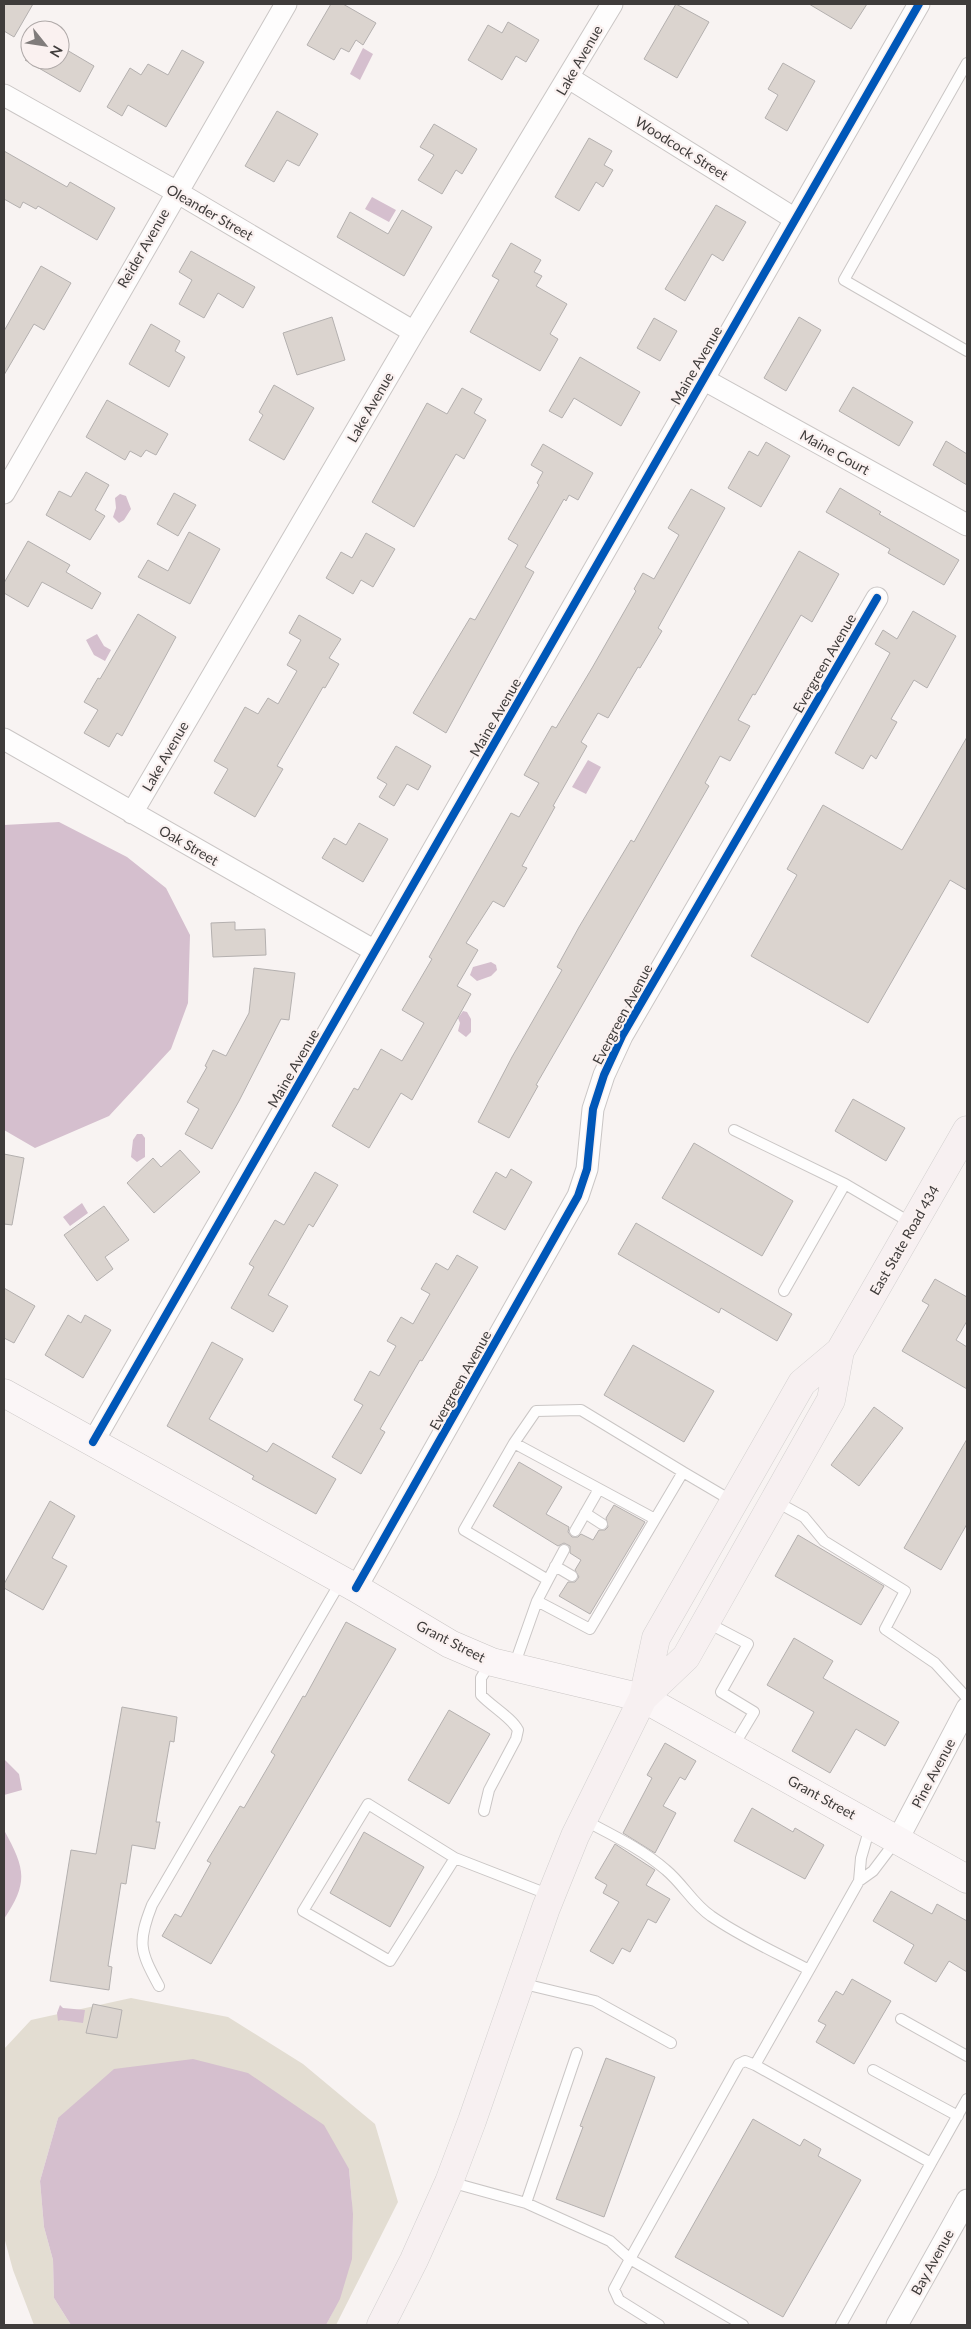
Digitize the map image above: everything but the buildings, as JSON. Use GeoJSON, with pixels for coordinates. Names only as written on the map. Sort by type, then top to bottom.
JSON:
{"type":"FeatureCollection","features":[{"type":"Feature","properties":{"kind":"main road","name":"East State Road 434"},"geometry":{"type":"LineString","coordinates":[[840,1351],[967,1130]]}},
{"type":"Feature","properties":{"kind":"main road"},"geometry":{"type":"LineString","coordinates":[[643,1698],[686,1657],[831,1400],[840,1351]]}},
{"type":"Feature","properties":{"kind":"main road"},"geometry":{"type":"LineString","coordinates":[[381,2325],[414,2260],[449,2182],[551,1895],[583,1820],[643,1698],[656,1638],[802,1383],[840,1351]]}},
{"type":"Feature","properties":{"kind":"street","name":"Reider Avenue"},"geometry":{"type":"LineString","coordinates":[[4,493],[176,191],[286,4]]}},
{"type":"Feature","properties":{"kind":"street","name":"Lake Avenue"},"geometry":{"type":"LineString","coordinates":[[132,813],[414,332],[612,4]]}},
{"type":"Feature","properties":{"kind":"street","name":"Maine Avenue"},"geometry":{"type":"LineString","coordinates":[[93,1442],[919,4]]}},
{"type":"Feature","properties":{"kind":"street","name":"Woodcock Street"},"geometry":{"type":"LineString","coordinates":[[569,78],[795,219]]}},
{"type":"Feature","properties":{"kind":"street","name":"Oleander Street"},"geometry":{"type":"LineString","coordinates":[[4,95],[176,191],[414,332]]}},
{"type":"Feature","properties":{"kind":"street","name":"Maine Court"},"geometry":{"type":"LineString","coordinates":[[703,379],[967,525]]}},
{"type":"Feature","properties":{"kind":"street","name":"Evergreen Avenue"},"geometry":{"type":"LineString","coordinates":[[349,1584],[578,1196],[587,1169],[593,1109],[604,1075],[622,1036],[877,598]]}},
{"type":"Feature","properties":{"kind":"street","name":"Oak Street"},"geometry":{"type":"LineString","coordinates":[[4,740],[375,951]]}},
{"type":"Feature","properties":{"kind":"street","name":"Grant Street"},"geometry":{"type":"LineString","coordinates":[[4,1393],[349,1584],[450,1644],[503,1664],[643,1698],[967,1879]]}},
{"type":"Feature","properties":{"kind":"street","name":"Pine Avenue"},"geometry":{"type":"LineString","coordinates":[[898,1839],[967,1708]]}},
{"type":"Feature","properties":{"kind":"street","name":"Bay Avenue"},"geometry":{"type":"LineString","coordinates":[[897,2325],[967,2200]]}},
{"type":"Feature","properties":{"kind":"lane"},"geometry":{"type":"LineString","coordinates":[[967,63],[844,280],[967,351]]}},
{"type":"Feature","properties":{"kind":"lane"},"geometry":{"type":"LineString","coordinates":[[734,1130],[845,1184],[914,1224]]}},
{"type":"Feature","properties":{"kind":"lane"},"geometry":{"type":"LineString","coordinates":[[784,1291],[845,1184]]}},
{"type":"Feature","properties":{"kind":"lane"},"geometry":{"type":"LineString","coordinates":[[548,1580],[464,1530],[514,1443],[536,1411],[581,1410],[734,1502]]}},
{"type":"Feature","properties":{"kind":"lane"},"geometry":{"type":"LineString","coordinates":[[514,1443],[655,1519]]}},
{"type":"Feature","properties":{"kind":"lane"},"geometry":{"type":"LineString","coordinates":[[537,1601],[590,1629],[605,1597],[683,1472]]}},
{"type":"Feature","properties":{"kind":"lane"},"geometry":{"type":"LineString","coordinates":[[576,1531],[599,1489]]}},
{"type":"Feature","properties":{"kind":"lane"},"geometry":{"type":"LineString","coordinates":[[774,1501],[804,1518],[824,1541],[905,1591],[885,1629],[935,1663],[955,1682],[967,1698]]}},
{"type":"Feature","properties":{"kind":"lane"},"geometry":{"type":"LineString","coordinates":[[585,1513],[602,1524]]}},
{"type":"Feature","properties":{"kind":"lane"},"geometry":{"type":"LineString","coordinates":[[484,1810],[488,1790],[516,1739],[518,1730],[515,1723],[492,1707],[481,1695],[481,1678],[503,1664],[564,1550]]}},
{"type":"Feature","properties":{"kind":"lane"},"geometry":{"type":"LineString","coordinates":[[555,1566],[572,1576]]}},
{"type":"Feature","properties":{"kind":"lane"},"geometry":{"type":"LineString","coordinates":[[159,1986],[144,1959],[141,1943],[152,1905],[349,1584]]}},
{"type":"Feature","properties":{"kind":"lane"},"geometry":{"type":"LineString","coordinates":[[706,1621],[748,1644],[721,1692],[754,1712],[732,1748]]}},
{"type":"Feature","properties":{"kind":"lane"},"geometry":{"type":"LineString","coordinates":[[455,1858],[390,1961],[304,1911],[368,1804],[455,1858],[551,1895]]}},
{"type":"Feature","properties":{"kind":"lane"},"geometry":{"type":"LineString","coordinates":[[583,1820],[636,1849],[665,1869],[684,1886],[696,1904],[711,1917],[809,1970]]}},
{"type":"Feature","properties":{"kind":"lane"},"geometry":{"type":"LineString","coordinates":[[755,2065],[859,1881],[862,1858],[871,1824]]}},
{"type":"Feature","properties":{"kind":"lane"},"geometry":{"type":"LineString","coordinates":[[859,1881],[873,1871],[898,1839]]}},
{"type":"Feature","properties":{"kind":"lane"},"geometry":{"type":"LineString","coordinates":[[519,1983],[595,2001],[671,2043]]}},
{"type":"Feature","properties":{"kind":"lane"},"geometry":{"type":"LineString","coordinates":[[901,2019],[967,2056]]}},
{"type":"Feature","properties":{"kind":"lane"},"geometry":{"type":"LineString","coordinates":[[526,2203],[576,2052]]}},
{"type":"Feature","properties":{"kind":"lane"},"geometry":{"type":"LineString","coordinates":[[659,2325],[619,2300],[614,2289],[738,2064],[745,2062],[755,2065],[931,2163]]}},
{"type":"Feature","properties":{"kind":"lane"},"geometry":{"type":"LineString","coordinates":[[873,2070],[958,2116]]}},
{"type":"Feature","properties":{"kind":"lane"},"geometry":{"type":"LineString","coordinates":[[841,2325],[967,2099]]}},
{"type":"Feature","properties":{"kind":"lane"},"geometry":{"type":"LineString","coordinates":[[449,2182],[526,2203],[610,2241],[630,2260],[742,2325]]}},
{"type":"Feature","properties":{"kind":"shaded area"},"geometry":{"type":"Polygon","coordinates":[[[363,48],[373,54],[360,80],[350,74],[363,48]]]}},
{"type":"Feature","properties":{"kind":"shaded area"},"geometry":{"type":"Polygon","coordinates":[[[372,197],[396,210],[389,222],[365,209],[372,197]]]}},
{"type":"Feature","properties":{"kind":"shaded area"},"geometry":{"type":"Polygon","coordinates":[[[120,494],[126,496],[131,509],[124,520],[119,523],[113,517],[116,508],[115,498],[120,494]]]}},
{"type":"Feature","properties":{"kind":"shaded area"},"geometry":{"type":"Polygon","coordinates":[[[97,634],[104,646],[111,650],[105,661],[94,655],[86,640],[97,634]]]}},
{"type":"Feature","properties":{"kind":"shaded area"},"geometry":{"type":"Polygon","coordinates":[[[588,760],[601,767],[586,794],[572,787],[588,760]]]}},
{"type":"Feature","properties":{"kind":"shaded area"},"geometry":{"type":"Polygon","coordinates":[[[59,822],[127,857],[166,888],[190,935],[188,1003],[171,1049],[109,1116],[35,1148],[4,1130],[4,825],[59,822]]]}},
{"type":"Feature","properties":{"kind":"shaded area"},"geometry":{"type":"Polygon","coordinates":[[[491,962],[496,965],[497,970],[491,976],[477,981],[470,975],[473,967],[491,962]]]}},
{"type":"Feature","properties":{"kind":"shaded area"},"geometry":{"type":"Polygon","coordinates":[[[463,1011],[467,1012],[471,1019],[471,1032],[466,1037],[458,1031],[460,1023],[458,1018],[463,1011]]]}},
{"type":"Feature","properties":{"kind":"shaded area"},"geometry":{"type":"Polygon","coordinates":[[[137,1134],[142,1134],[145,1138],[145,1157],[137,1162],[131,1157],[133,1140],[137,1134]]]}},
{"type":"Feature","properties":{"kind":"shaded area"},"geometry":{"type":"Polygon","coordinates":[[[82,1203],[88,1213],[70,1226],[63,1217],[82,1203]]]}},
{"type":"Feature","properties":{"kind":"shaded area"},"geometry":{"type":"Polygon","coordinates":[[[4,1759],[19,1774],[22,1790],[4,1795],[4,1759]]]}},
{"type":"Feature","properties":{"kind":"shaded area"},"geometry":{"type":"Polygon","coordinates":[[[4,1830],[20,1865],[21,1885],[4,1919],[4,1830]]]}},
{"type":"Feature","properties":{"kind":"shaded area"},"geometry":{"type":"Polygon","coordinates":[[[131,1998],[228,2017],[303,2064],[375,2124],[398,2202],[336,2325],[326,2325],[344,2285],[351,2249],[353,2231],[349,2169],[58,2118],[40,2181],[44,2227],[53,2260],[54,2298],[71,2325],[34,2325],[13,2270],[4,2237],[4,2049],[31,2020],[131,1998]]]}},
{"type":"Feature","properties":{"kind":"shaded area"},"geometry":{"type":"Polygon","coordinates":[[[60,2005],[63,2008],[85,2010],[83,2023],[58,2021],[57,2013],[60,2005]]]}},
{"type":"Feature","properties":{"kind":"shaded area"},"geometry":{"type":"Polygon","coordinates":[[[193,2059],[248,2073],[324,2125],[349,2169],[353,2214],[352,2259],[340,2299],[326,2325],[71,2325],[54,2298],[53,2260],[44,2227],[40,2181],[58,2118],[114,2069],[193,2059]]]}},
{"type":"Feature","properties":{"kind":"cycle path"},"geometry":{"type":"LineString","coordinates":[[93,1442],[919,4]]}},
{"type":"Feature","properties":{"kind":"cycle path"},"geometry":{"type":"LineString","coordinates":[[356,1588],[578,1196],[587,1169],[593,1109],[604,1075],[622,1036],[877,598]]}}]}
